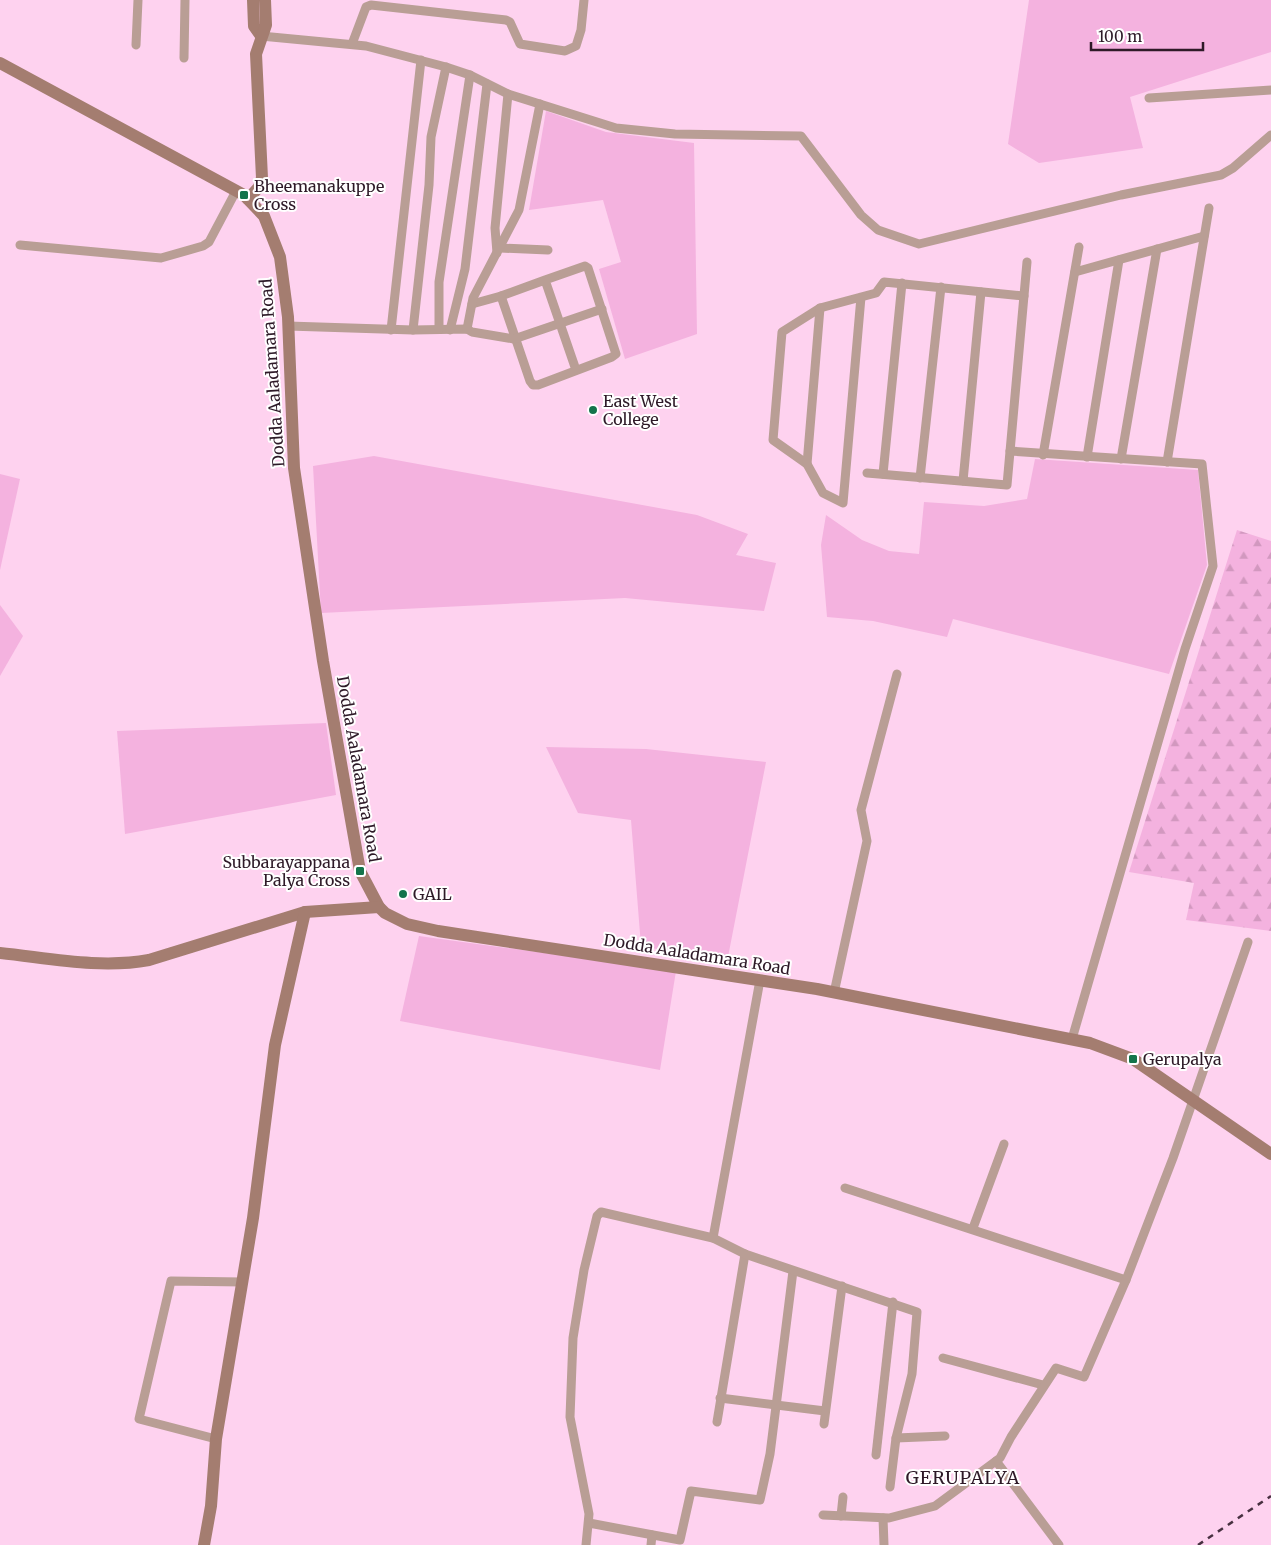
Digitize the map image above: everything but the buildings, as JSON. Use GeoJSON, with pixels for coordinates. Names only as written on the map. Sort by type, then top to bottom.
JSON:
{"type":"FeatureCollection","features":[{"type":"Feature","properties":{"kind":"main road"},"geometry":{"type":"LineString","coordinates":[[253,0],[254,26],[261,36]]}},
{"type":"Feature","properties":{"kind":"main road"},"geometry":{"type":"LineString","coordinates":[[248,199],[259,187],[262,178],[256,54],[266,25],[265,0]]}},
{"type":"Feature","properties":{"kind":"main road","name":"Dodda Aaladamara Road"},"geometry":{"type":"LineString","coordinates":[[0,63],[236,191],[248,199],[264,216],[280,256],[288,326],[294,468],[306,553],[360,872],[379,907],[385,913],[407,924],[438,931],[834,992],[1090,1043],[1133,1059],[1271,1154]]}},
{"type":"Feature","properties":{"kind":"main road"},"geometry":{"type":"LineString","coordinates":[[0,953],[105,964],[126,964],[149,960],[306,912],[379,907]]}},
{"type":"Feature","properties":{"kind":"main road"},"geometry":{"type":"LineString","coordinates":[[204,1545],[211,1506],[216,1439],[243,1282],[267,1117],[275,1045],[306,912]]}},
{"type":"Feature","properties":{"kind":"street"},"geometry":{"type":"LineString","coordinates":[[136,45],[138,0]]}},
{"type":"Feature","properties":{"kind":"street"},"geometry":{"type":"LineString","coordinates":[[184,58],[185,0]]}},
{"type":"Feature","properties":{"kind":"street"},"geometry":{"type":"LineString","coordinates":[[352,44],[366,7],[371,5],[506,20],[510,22],[520,44],[567,52],[576,46],[581,30],[584,0]]}},
{"type":"Feature","properties":{"kind":"street"},"geometry":{"type":"LineString","coordinates":[[261,36],[352,44],[421,60],[470,76],[508,94],[616,128],[675,134],[801,136],[861,215],[878,230],[919,244],[1121,195],[1220,175],[1233,168],[1271,135]]}},
{"type":"Feature","properties":{"kind":"street"},"geometry":{"type":"LineString","coordinates":[[391,330],[421,60]]}},
{"type":"Feature","properties":{"kind":"street"},"geometry":{"type":"LineString","coordinates":[[413,330],[429,184],[431,137],[446,67]]}},
{"type":"Feature","properties":{"kind":"street"},"geometry":{"type":"LineString","coordinates":[[439,329],[439,282],[470,76]]}},
{"type":"Feature","properties":{"kind":"street"},"geometry":{"type":"LineString","coordinates":[[450,330],[465,269],[486,84]]}},
{"type":"Feature","properties":{"kind":"street"},"geometry":{"type":"LineString","coordinates":[[1149,98],[1271,90]]}},
{"type":"Feature","properties":{"kind":"street"},"geometry":{"type":"LineString","coordinates":[[499,250],[495,228],[508,94]]}},
{"type":"Feature","properties":{"kind":"street"},"geometry":{"type":"LineString","coordinates":[[466,329],[472,304],[519,210],[540,104]]}},
{"type":"Feature","properties":{"kind":"street"},"geometry":{"type":"LineString","coordinates":[[20,245],[164,258],[209,242],[236,191]]}},
{"type":"Feature","properties":{"kind":"street"},"geometry":{"type":"LineString","coordinates":[[1166,462],[1209,208]]}},
{"type":"Feature","properties":{"kind":"street"},"geometry":{"type":"LineString","coordinates":[[1075,272],[1204,236]]}},
{"type":"Feature","properties":{"kind":"street"},"geometry":{"type":"LineString","coordinates":[[1043,455],[1079,247]]}},
{"type":"Feature","properties":{"kind":"street"},"geometry":{"type":"LineString","coordinates":[[1121,459],[1157,249]]}},
{"type":"Feature","properties":{"kind":"street"},"geometry":{"type":"LineString","coordinates":[[499,250],[548,250]]}},
{"type":"Feature","properties":{"kind":"street"},"geometry":{"type":"LineString","coordinates":[[1087,457],[1119,260]]}},
{"type":"Feature","properties":{"kind":"street"},"geometry":{"type":"LineString","coordinates":[[867,473],[1007,485],[1028,262]]}},
{"type":"Feature","properties":{"kind":"street"},"geometry":{"type":"LineString","coordinates":[[472,304],[501,296],[585,266],[588,268],[616,354],[538,385],[533,385],[501,296]]}},
{"type":"Feature","properties":{"kind":"street"},"geometry":{"type":"LineString","coordinates":[[545,280],[576,370]]}},
{"type":"Feature","properties":{"kind":"street"},"geometry":{"type":"LineString","coordinates":[[861,297],[843,503],[823,493],[807,464],[773,440],[782,332],[820,308],[861,297],[876,293],[884,282],[1024,296]]}},
{"type":"Feature","properties":{"kind":"street"},"geometry":{"type":"LineString","coordinates":[[883,474],[902,284]]}},
{"type":"Feature","properties":{"kind":"street"},"geometry":{"type":"LineString","coordinates":[[920,478],[941,288]]}},
{"type":"Feature","properties":{"kind":"street"},"geometry":{"type":"LineString","coordinates":[[963,481],[981,292]]}},
{"type":"Feature","properties":{"kind":"street"},"geometry":{"type":"LineString","coordinates":[[807,464],[820,308]]}},
{"type":"Feature","properties":{"kind":"street"},"geometry":{"type":"LineString","coordinates":[[288,326],[391,330],[466,329],[472,332],[517,338],[602,309]]}},
{"type":"Feature","properties":{"kind":"street"},"geometry":{"type":"LineString","coordinates":[[1010,452],[1202,464],[1213,566],[1185,649],[1072,1039]]}},
{"type":"Feature","properties":{"kind":"street"},"geometry":{"type":"LineString","coordinates":[[834,992],[867,841],[861,810],[897,674]]}},
{"type":"Feature","properties":{"kind":"street"},"geometry":{"type":"LineString","coordinates":[[823,1515],[883,1518],[935,1506],[1000,1458],[1043,1385],[1056,1368],[1084,1377],[1126,1280],[1172,1158],[1248,942]]}},
{"type":"Feature","properties":{"kind":"street"},"geometry":{"type":"LineString","coordinates":[[713,1238],[760,980]]}},
{"type":"Feature","properties":{"kind":"street"},"geometry":{"type":"LineString","coordinates":[[973,1228],[1004,1144]]}},
{"type":"Feature","properties":{"kind":"street"},"geometry":{"type":"LineString","coordinates":[[846,1188],[973,1228],[1126,1280]]}},
{"type":"Feature","properties":{"kind":"street"},"geometry":{"type":"LineString","coordinates":[[586,1545],[589,1523],[570,1417],[573,1338],[584,1270],[597,1216],[605,1211],[713,1238],[745,1254],[893,1302],[917,1312],[912,1374],[896,1438],[890,1487]]}},
{"type":"Feature","properties":{"kind":"street"},"geometry":{"type":"LineString","coordinates":[[716,1422],[745,1254]]}},
{"type":"Feature","properties":{"kind":"street"},"geometry":{"type":"LineString","coordinates":[[589,1523],[680,1540],[688,1495],[694,1490],[760,1500],[770,1454],[793,1271]]}},
{"type":"Feature","properties":{"kind":"street"},"geometry":{"type":"LineString","coordinates":[[216,1439],[139,1419],[171,1281],[243,1282]]}},
{"type":"Feature","properties":{"kind":"street"},"geometry":{"type":"LineString","coordinates":[[824,1424],[842,1286]]}},
{"type":"Feature","properties":{"kind":"street"},"geometry":{"type":"LineString","coordinates":[[876,1455],[893,1302]]}},
{"type":"Feature","properties":{"kind":"street"},"geometry":{"type":"LineString","coordinates":[[943,1358],[1043,1385]]}},
{"type":"Feature","properties":{"kind":"street"},"geometry":{"type":"LineString","coordinates":[[720,1398],[825,1411]]}},
{"type":"Feature","properties":{"kind":"street"},"geometry":{"type":"LineString","coordinates":[[896,1438],[945,1436]]}},
{"type":"Feature","properties":{"kind":"street"},"geometry":{"type":"LineString","coordinates":[[996,1462],[1059,1545]]}},
{"type":"Feature","properties":{"kind":"street"},"geometry":{"type":"LineString","coordinates":[[840,1526],[843,1497]]}},
{"type":"Feature","properties":{"kind":"street"},"geometry":{"type":"LineString","coordinates":[[883,1518],[884,1545]]}},
{"type":"Feature","properties":{"kind":"street"},"geometry":{"type":"LineString","coordinates":[[651,1545],[652,1535]]}},
{"type":"Feature","properties":{"kind":"green space"},"geometry":{"type":"Polygon","coordinates":[[[1029,0],[1271,0],[1271,52],[1130,97],[1143,148],[1039,163],[1008,144],[1029,0]]]}},
{"type":"Feature","properties":{"kind":"green space"},"geometry":{"type":"Polygon","coordinates":[[[546,111],[606,132],[694,143],[697,334],[625,359],[599,269],[621,262],[603,200],[529,210],[546,111]]]}},
{"type":"Feature","properties":{"kind":"green space"},"geometry":{"type":"Polygon","coordinates":[[[374,456],[697,515],[748,534],[736,555],[776,563],[764,611],[625,598],[321,613],[313,466],[374,456]]]}},
{"type":"Feature","properties":{"kind":"green space"},"geometry":{"type":"Polygon","coordinates":[[[1035,459],[1198,470],[1207,565],[1169,674],[953,619],[947,637],[873,621],[827,617],[821,545],[826,515],[862,540],[889,551],[919,554],[924,502],[984,506],[1027,499],[1035,459]]]}},
{"type":"Feature","properties":{"kind":"green space"},"geometry":{"type":"Polygon","coordinates":[[[0,474],[20,479],[0,570],[0,474]]]}},
{"type":"Feature","properties":{"kind":"green space"},"geometry":{"type":"Polygon","coordinates":[[[1237,530],[1271,541],[1271,931],[1186,920],[1194,883],[1129,872],[1237,530]]]}},
{"type":"Feature","properties":{"kind":"green space"},"geometry":{"type":"Polygon","coordinates":[[[0,605],[23,636],[0,676],[0,605]]]}},
{"type":"Feature","properties":{"kind":"green space"},"geometry":{"type":"Polygon","coordinates":[[[326,723],[336,795],[125,834],[117,731],[326,723]]]}},
{"type":"Feature","properties":{"kind":"green space"},"geometry":{"type":"Polygon","coordinates":[[[546,747],[646,749],[766,762],[727,962],[641,946],[631,820],[578,813],[546,747]]]}},
{"type":"Feature","properties":{"kind":"green space"},"geometry":{"type":"Polygon","coordinates":[[[419,936],[676,971],[660,1070],[400,1021],[419,936]]]}},
{"type":"Feature","properties":{"kind":"railway"},"geometry":{"type":"LineString","coordinates":[[1198,1545],[1271,1496]]}},
{"type":"Feature","properties":{"kind":"place","name":"Bheemanakuppe Cross"},"geometry":{"type":"Point","coordinates":[244,195]}},
{"type":"Feature","properties":{"kind":"place","name":"East West College"},"geometry":{"type":"Point","coordinates":[593,410]}},
{"type":"Feature","properties":{"kind":"place","name":"Subbarayappana Palya Cross"},"geometry":{"type":"Point","coordinates":[360,871]}},
{"type":"Feature","properties":{"kind":"place","name":"GAIL"},"geometry":{"type":"Point","coordinates":[403,894]}},
{"type":"Feature","properties":{"kind":"place","name":"Gerupalya"},"geometry":{"type":"Point","coordinates":[1133,1059]}},
{"type":"Feature","properties":{"kind":"district","name":"GERUPALYA"},"geometry":{"type":"Point","coordinates":[963,1477]}}]}
